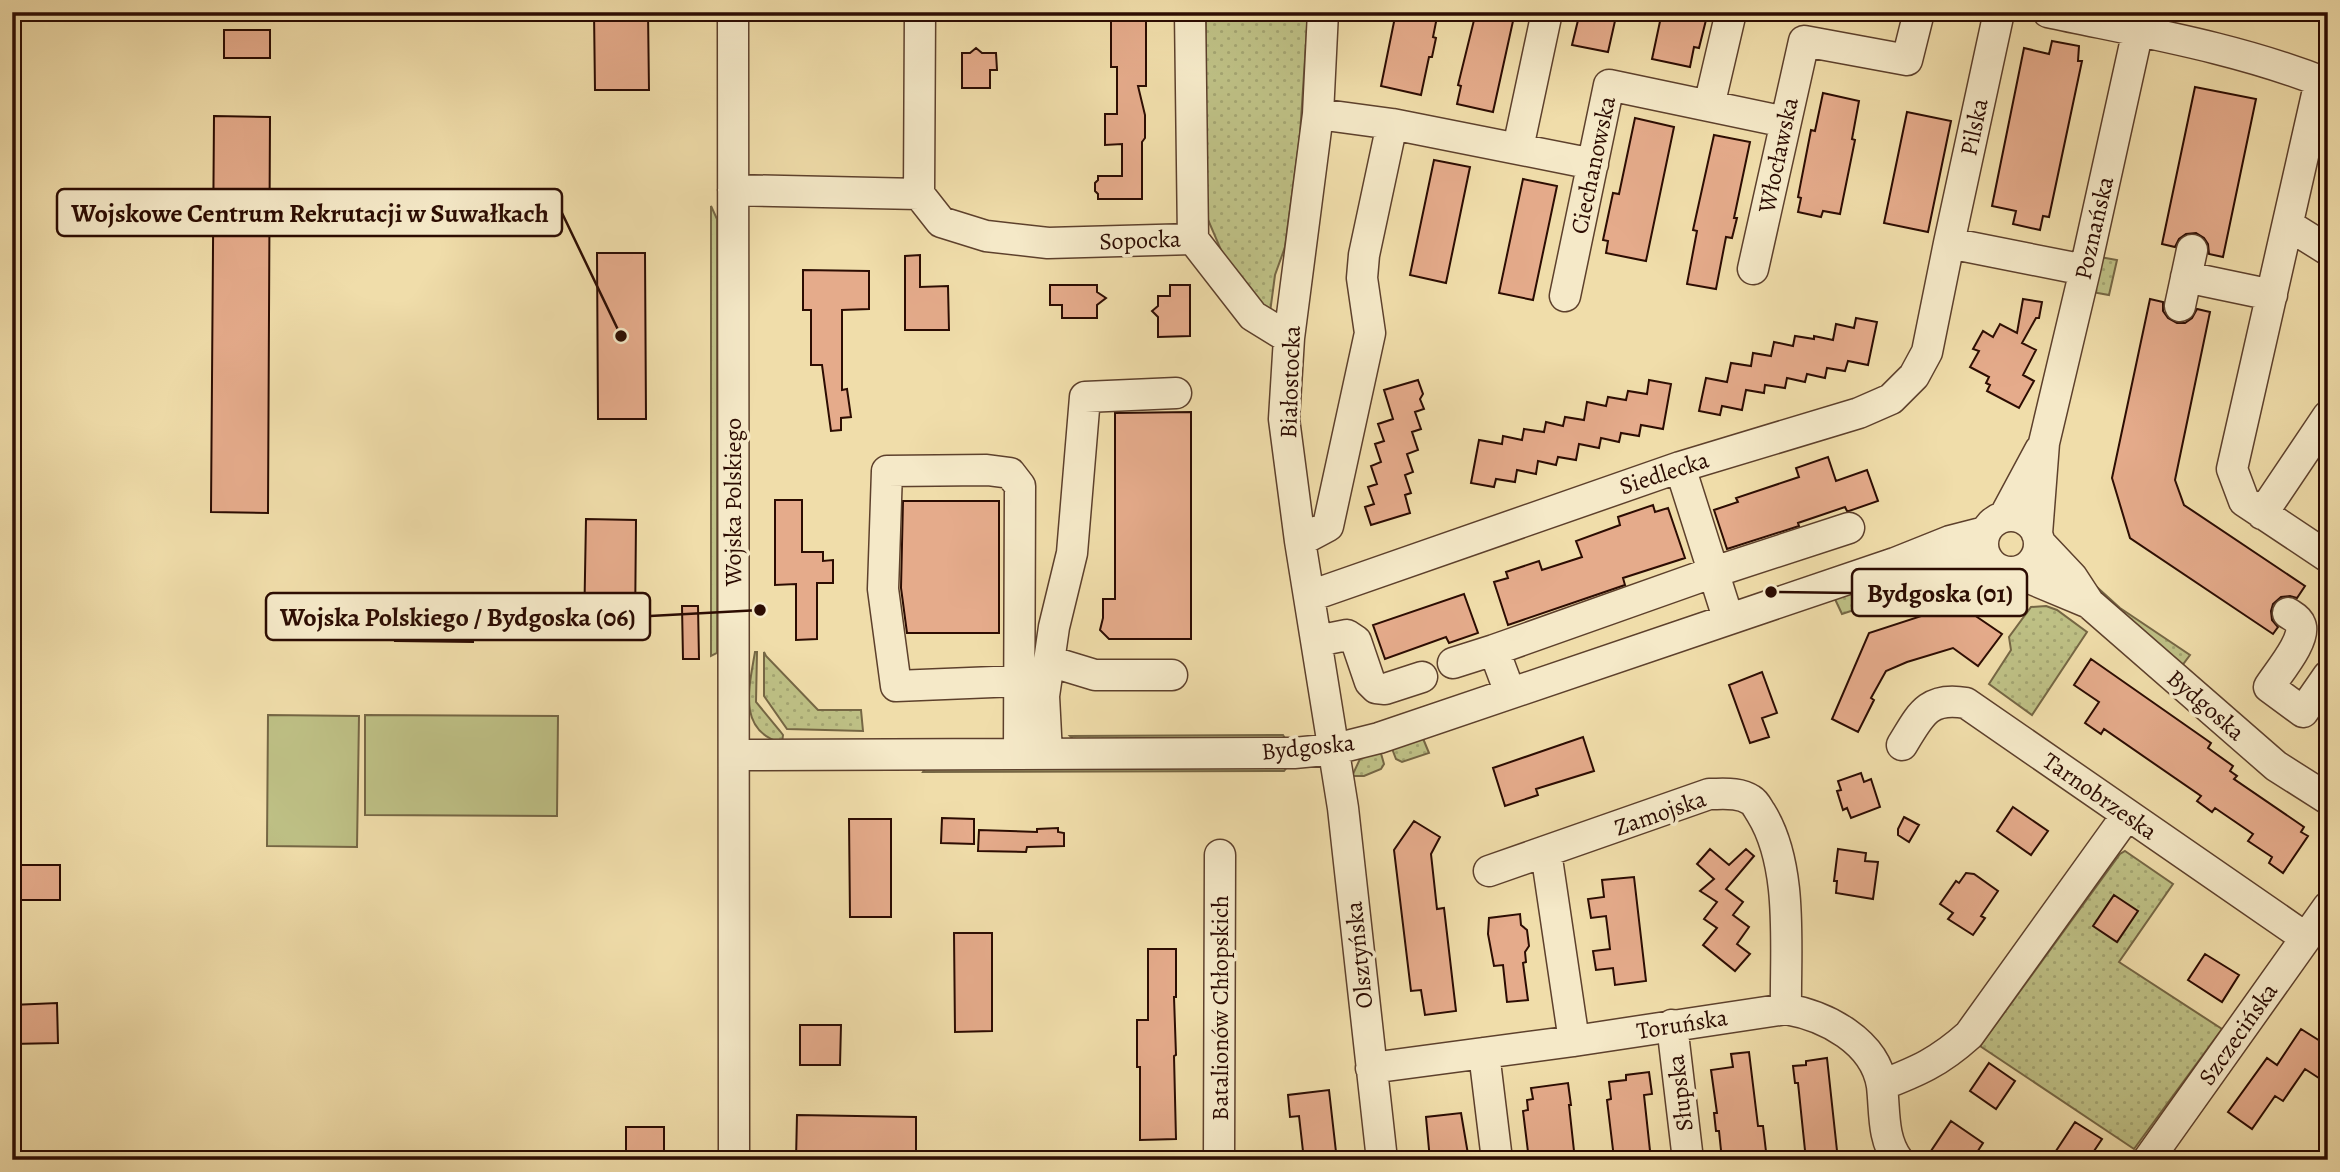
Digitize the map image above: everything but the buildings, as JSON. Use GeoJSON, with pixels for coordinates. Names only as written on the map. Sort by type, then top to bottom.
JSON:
{"type":"FeatureCollection","features":[{"type":"Feature","properties":{"kind":"street","name":"Wojska Polskiego"},"geometry":{"type":"LineString","coordinates":[[733,12],[734,1160]]}},
{"type":"Feature","properties":{"kind":"street"},"geometry":{"type":"LineString","coordinates":[[733,190],[919,194],[920,12]]}},
{"type":"Feature","properties":{"kind":"street","name":"Sopocka"},"geometry":{"type":"LineString","coordinates":[[919,194],[941,222],[986,236],[1048,243],[1193,239],[1190,12]]}},
{"type":"Feature","properties":{"kind":"street","name":"Białostocka"},"geometry":{"type":"LineString","coordinates":[[1323,12],[1318,114],[1289,338],[1284,419],[1300,541],[1335,750]]}},
{"type":"Feature","properties":{"kind":"street"},"geometry":{"type":"LineString","coordinates":[[1518,148],[1546,12]]}},
{"type":"Feature","properties":{"kind":"street"},"geometry":{"type":"LineString","coordinates":[[1709,106],[1731,12]]}},
{"type":"Feature","properties":{"kind":"street","name":"Włocławska"},"geometry":{"type":"LineString","coordinates":[[1753,269],[1804,41],[1907,60],[1919,12]]}},
{"type":"Feature","properties":{"kind":"street","name":"Pilska"},"geometry":{"type":"LineString","coordinates":[[1942,277],[1999,12]]}},
{"type":"Feature","properties":{"kind":"street"},"geometry":{"type":"LineString","coordinates":[[2048,12],[2140,22],[2200,45],[2324,83],[2232,469],[2244,501],[2328,557]]}},
{"type":"Feature","properties":{"kind":"street","name":"Poznańska"},"geometry":{"type":"LineString","coordinates":[[2038,538],[2044,443],[2140,22]]}},
{"type":"Feature","properties":{"kind":"street","name":"Ciechanowska"},"geometry":{"type":"LineString","coordinates":[[1565,296],[1609,85],[1785,122]]}},
{"type":"Feature","properties":{"kind":"street"},"geometry":{"type":"LineString","coordinates":[[1318,114],[1392,124],[1593,164]]}},
{"type":"Feature","properties":{"kind":"street"},"geometry":{"type":"LineString","coordinates":[[1300,541],[1328,526],[1370,333],[1362,278],[1364,255],[1392,124]]}},
{"type":"Feature","properties":{"kind":"street"},"geometry":{"type":"LineString","coordinates":[[2288,225],[2328,250]]}},
{"type":"Feature","properties":{"kind":"street"},"geometry":{"type":"LineString","coordinates":[[1193,239],[1253,316],[1289,338]]}},
{"type":"Feature","properties":{"kind":"street"},"geometry":{"type":"LineString","coordinates":[[1949,243],[2085,270]]}},
{"type":"Feature","properties":{"kind":"street"},"geometry":{"type":"LineString","coordinates":[[2180,306],[2189,263],[2272,295]]}},
{"type":"Feature","properties":{"kind":"street","name":"Siedlecka"},"geometry":{"type":"LineString","coordinates":[[1310,596],[1680,467],[1859,412],[1891,399],[1914,376],[1927,352],[1942,277]]}},
{"type":"Feature","properties":{"kind":"street"},"geometry":{"type":"LineString","coordinates":[[1033,754],[1054,627],[1072,553],[1085,397],[1176,393]]}},
{"type":"Feature","properties":{"kind":"street"},"geometry":{"type":"LineString","coordinates":[[2263,514],[2328,416]]}},
{"type":"Feature","properties":{"kind":"street","name":"Poznańska"},"geometry":{"type":"LineString","coordinates":[[1994,524],[2044,443]]}},
{"type":"Feature","properties":{"kind":"street"},"geometry":{"type":"LineString","coordinates":[[1680,467],[1728,618]]}},
{"type":"Feature","properties":{"kind":"street"},"geometry":{"type":"LineString","coordinates":[[1019,681],[896,686],[883,589],[887,471],[987,470],[1010,473],[1020,485],[1019,681],[1033,754]]}},
{"type":"Feature","properties":{"kind":"street"},"geometry":{"type":"LineString","coordinates":[[2020,517],[2027,521],[2038,538],[2031,564],[2006,570],[1985,556],[1983,540],[1994,524],[2020,517]]}},
{"type":"Feature","properties":{"kind":"street","name":"Bydgoska"},"geometry":{"type":"LineString","coordinates":[[734,755],[1335,750],[1380,738],[1895,563],[1994,524]]}},
{"type":"Feature","properties":{"kind":"street"},"geometry":{"type":"LineString","coordinates":[[1453,663],[1849,528]]}},
{"type":"Feature","properties":{"kind":"street","name":"Bydgoska"},"geometry":{"type":"LineString","coordinates":[[2038,538],[2072,577],[2089,603],[2276,766],[2328,800]]}},
{"type":"Feature","properties":{"kind":"street","name":"Bydgoska"},"geometry":{"type":"LineString","coordinates":[[1895,563],[1954,564],[2006,570],[2089,603]]}},
{"type":"Feature","properties":{"kind":"street"},"geometry":{"type":"LineString","coordinates":[[2288,613],[2297,619],[2302,632],[2269,687],[2303,712],[2328,676]]}},
{"type":"Feature","properties":{"kind":"street"},"geometry":{"type":"LineString","coordinates":[[1317,641],[1347,635],[1356,641],[1370,682],[1376,688],[1385,690],[1422,677]]}},
{"type":"Feature","properties":{"kind":"street"},"geometry":{"type":"LineString","coordinates":[[1494,650],[1510,693]]}},
{"type":"Feature","properties":{"kind":"street"},"geometry":{"type":"LineString","coordinates":[[1049,662],[1095,675],[1172,675]]}},
{"type":"Feature","properties":{"kind":"street","name":"Tarnobrzeska"},"geometry":{"type":"LineString","coordinates":[[1902,745],[1920,715],[1932,704],[1950,700],[1966,703],[2306,938]]}},
{"type":"Feature","properties":{"kind":"street","name":"Olsztyńska"},"geometry":{"type":"LineString","coordinates":[[1335,750],[1382,1160]]}},
{"type":"Feature","properties":{"kind":"street","name":"Zamojska"},"geometry":{"type":"LineString","coordinates":[[1546,852],[1709,794],[1732,793],[1753,801],[1771,830],[1780,862],[1786,920],[1786,1009]]}},
{"type":"Feature","properties":{"kind":"street"},"geometry":{"type":"LineString","coordinates":[[1882,1085],[1918,1071],[1946,1056],[1969,1035],[2127,815]]}},
{"type":"Feature","properties":{"kind":"street"},"geometry":{"type":"LineString","coordinates":[[1489,871],[1546,852],[1574,1041]]}},
{"type":"Feature","properties":{"kind":"street","name":"Batalionów Chłopskich"},"geometry":{"type":"LineString","coordinates":[[1219,1160],[1220,855]]}},
{"type":"Feature","properties":{"kind":"street","name":"Szczecińska"},"geometry":{"type":"LineString","coordinates":[[2148,1160],[2328,907]]}},
{"type":"Feature","properties":{"kind":"street","name":"Toruńska"},"geometry":{"type":"LineString","coordinates":[[1371,1068],[1786,1009],[1809,1013],[1857,1040],[1873,1063],[1882,1085],[1882,1108],[1890,1149],[1898,1160]]}},
{"type":"Feature","properties":{"kind":"street","name":"Słupska"},"geometry":{"type":"LineString","coordinates":[[1672,1025],[1688,1160]]}},
{"type":"Feature","properties":{"kind":"street"},"geometry":{"type":"LineString","coordinates":[[1484,1053],[1497,1160]]}},
{"type":"Feature","properties":{"kind":"green space"},"geometry":{"type":"Polygon","coordinates":[[[1206,12],[1308,12],[1300,135],[1285,247],[1275,275],[1269,320],[1227,264],[1206,215],[1206,12]]]}},
{"type":"Feature","properties":{"kind":"green space"},"geometry":{"type":"Polygon","coordinates":[[[711,206],[717,219],[717,653],[711,656],[711,206]]]}},
{"type":"Feature","properties":{"kind":"green space"},"geometry":{"type":"Polygon","coordinates":[[[2100,257],[2117,260],[2109,295],[2092,292],[2100,257]]]}},
{"type":"Feature","properties":{"kind":"green space"},"geometry":{"type":"Polygon","coordinates":[[[1909,574],[1942,578],[1938,582],[1842,614],[1834,597],[1909,574]]]}},
{"type":"Feature","properties":{"kind":"green space"},"geometry":{"type":"Polygon","coordinates":[[[2088,579],[2120,608],[2190,655],[2181,667],[2102,596],[2088,579]]]}},
{"type":"Feature","properties":{"kind":"green space"},"geometry":{"type":"Polygon","coordinates":[[[2046,606],[2057,610],[2087,632],[2032,715],[1989,684],[2011,650],[2009,637],[2031,607],[2046,606]]]}},
{"type":"Feature","properties":{"kind":"green space"},"geometry":{"type":"Polygon","coordinates":[[[755,652],[756,702],[783,735],[782,743],[758,729],[752,718],[749,693],[755,652]]]}},
{"type":"Feature","properties":{"kind":"green space"},"geometry":{"type":"Polygon","coordinates":[[[764,652],[818,710],[861,710],[863,731],[787,729],[764,696],[764,652]]]}},
{"type":"Feature","properties":{"kind":"green space"},"geometry":{"type":"Polygon","coordinates":[[[268,715],[359,716],[357,847],[267,846],[268,715]]]}},
{"type":"Feature","properties":{"kind":"green space"},"geometry":{"type":"Polygon","coordinates":[[[365,715],[558,716],[557,816],[365,815],[365,715]]]}},
{"type":"Feature","properties":{"kind":"green space"},"geometry":{"type":"Polygon","coordinates":[[[1283,735],[1286,740],[1073,739],[1070,736],[1283,735]]]}},
{"type":"Feature","properties":{"kind":"green space"},"geometry":{"type":"Polygon","coordinates":[[[1422,736],[1429,753],[1402,762],[1396,759],[1391,746],[1422,736]]]}},
{"type":"Feature","properties":{"kind":"green space"},"geometry":{"type":"Polygon","coordinates":[[[1380,750],[1384,764],[1381,769],[1364,776],[1352,776],[1360,759],[1380,750]]]}},
{"type":"Feature","properties":{"kind":"green space"},"geometry":{"type":"Polygon","coordinates":[[[927,766],[1288,766],[1284,771],[923,772],[927,766]]]}},
{"type":"Feature","properties":{"kind":"green space"},"geometry":{"type":"Polygon","coordinates":[[[2125,851],[2173,884],[2119,962],[2222,1029],[2134,1149],[1980,1046],[2120,854],[2125,851]]]}},
{"type":"Feature","properties":{"kind":"place","name":"Wojskowe Centrum Rekrutacji w Suwałkach"},"geometry":{"type":"Point","coordinates":[621,336]}},
{"type":"Feature","properties":{"kind":"place","name":"Bydgoska (01)"},"geometry":{"type":"Point","coordinates":[1771,592]}},
{"type":"Feature","properties":{"kind":"place","name":"Wojska Polskiego / Bydgoska (06)"},"geometry":{"type":"Point","coordinates":[760,610]}}]}
